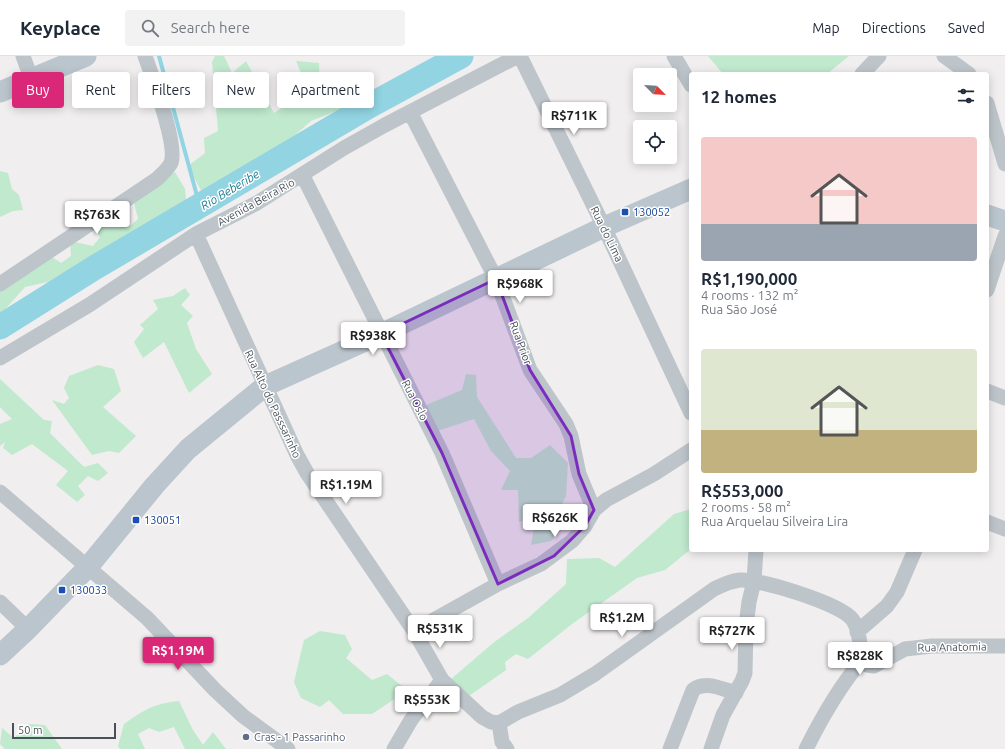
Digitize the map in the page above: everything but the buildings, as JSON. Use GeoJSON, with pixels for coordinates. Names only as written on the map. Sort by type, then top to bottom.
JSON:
{"type":"FeatureCollection","features":[{"type":"Feature","properties":{"kind":"street"},"geometry":{"type":"LineString","coordinates":[[23,56],[29,72]]}},
{"type":"Feature","properties":{"kind":"street"},"geometry":{"type":"LineString","coordinates":[[46,72],[86,56]]}},
{"type":"Feature","properties":{"kind":"street"},"geometry":{"type":"LineString","coordinates":[[0,284],[157,179],[171,162],[173,153],[170,135],[145,56]]}},
{"type":"Feature","properties":{"kind":"street","name":"Avenida Beira Rio"},"geometry":{"type":"LineString","coordinates":[[0,358],[90,306],[196,234],[257,203],[303,176],[355,142],[519,56]]}},
{"type":"Feature","properties":{"kind":"street","name":"Rua do Lima"},"geometry":{"type":"LineString","coordinates":[[519,56],[604,227],[689,409]]}},
{"type":"Feature","properties":{"kind":"street"},"geometry":{"type":"LineString","coordinates":[[674,56],[689,82]]}},
{"type":"Feature","properties":{"kind":"street"},"geometry":{"type":"LineString","coordinates":[[864,72],[879,56]]}},
{"type":"Feature","properties":{"kind":"street"},"geometry":{"type":"LineString","coordinates":[[944,56],[966,72]]}},
{"type":"Feature","properties":{"kind":"street"},"geometry":{"type":"LineString","coordinates":[[0,92],[12,87]]}},
{"type":"Feature","properties":{"kind":"street"},"geometry":{"type":"LineString","coordinates":[[989,110],[1005,164]]}},
{"type":"Feature","properties":{"kind":"street","name":"Rua Prior"},"geometry":{"type":"LineString","coordinates":[[410,112],[496,279],[530,370],[566,424],[571,436],[579,474],[594,510]]}},
{"type":"Feature","properties":{"kind":"street","name":"Rua Oslo"},"geometry":{"type":"LineString","coordinates":[[303,176],[442,453],[498,584]]}},
{"type":"Feature","properties":{"kind":"street"},"geometry":{"type":"LineString","coordinates":[[0,655],[28,629],[88,567],[155,485],[188,449],[226,416],[265,386],[381,334],[604,227],[689,191]]}},
{"type":"Feature","properties":{"kind":"street"},"geometry":{"type":"LineString","coordinates":[[989,216],[1005,221]]}},
{"type":"Feature","properties":{"kind":"street","name":"Rua Alto do Passsarinho"},"geometry":{"type":"LineString","coordinates":[[196,234],[297,456],[307,473],[414,631],[442,680],[482,717],[491,722],[499,723]]}},
{"type":"Feature","properties":{"kind":"street"},"geometry":{"type":"LineString","coordinates":[[989,284],[1005,236]]}},
{"type":"Feature","properties":{"kind":"street"},"geometry":{"type":"LineString","coordinates":[[989,392],[1005,398]]}},
{"type":"Feature","properties":{"kind":"street"},"geometry":{"type":"LineString","coordinates":[[414,631],[498,584],[541,564],[554,556],[572,542],[585,526],[594,510],[616,494],[654,474],[689,451]]}},
{"type":"Feature","properties":{"kind":"street"},"geometry":{"type":"LineString","coordinates":[[0,492],[147,618],[215,690],[271,743],[288,749]]}},
{"type":"Feature","properties":{"kind":"street"},"geometry":{"type":"LineString","coordinates":[[989,523],[1005,529]]}},
{"type":"Feature","properties":{"kind":"street"},"geometry":{"type":"LineString","coordinates":[[711,749],[723,716],[745,673],[746,626],[749,602],[754,581],[756,552]]}},
{"type":"Feature","properties":{"kind":"street"},"geometry":{"type":"LineString","coordinates":[[857,632],[887,606],[896,592],[914,552]]}},
{"type":"Feature","properties":{"kind":"street"},"geometry":{"type":"LineString","coordinates":[[508,749],[502,742],[499,723],[518,712],[560,695],[595,674],[714,589],[726,583],[740,580],[754,581],[828,603],[852,619],[857,632],[862,660],[845,680],[824,712],[806,749]]}},
{"type":"Feature","properties":{"kind":"street"},"geometry":{"type":"LineString","coordinates":[[0,602],[28,629]]}},
{"type":"Feature","properties":{"kind":"street","name":"Rua Anatomia"},"geometry":{"type":"LineString","coordinates":[[862,660],[867,665],[874,666],[905,649],[932,646],[1005,646]]}},
{"type":"Feature","properties":{"kind":"street"},"geometry":{"type":"LineString","coordinates":[[394,749],[410,720],[442,680]]}},
{"type":"Feature","properties":{"kind":"street"},"geometry":{"type":"LineString","coordinates":[[670,749],[693,690],[699,685],[707,684],[736,693]]}},
{"type":"Feature","properties":{"kind":"highlighted area"},"geometry":{"type":"Polygon","coordinates":[[[496,279],[530,370],[571,436],[579,474],[594,510],[585,526],[554,556],[498,584],[442,453],[381,334],[496,279]]]}},
{"type":"Feature","properties":{"kind":"green space"},"geometry":{"type":"Polygon","coordinates":[[[215,56],[224,56],[232,72],[213,72],[213,74],[212,62],[215,56]]]}},
{"type":"Feature","properties":{"kind":"green space"},"geometry":{"type":"Polygon","coordinates":[[[708,56],[849,56],[829,72],[721,72],[708,56]]]}},
{"type":"Feature","properties":{"kind":"green space"},"geometry":{"type":"Polygon","coordinates":[[[246,61],[252,72],[233,72],[246,61]]]}},
{"type":"Feature","properties":{"kind":"green space"},"geometry":{"type":"Polygon","coordinates":[[[296,61],[319,63],[319,72],[301,72],[296,61]]]}},
{"type":"Feature","properties":{"kind":"green space"},"geometry":{"type":"Polygon","coordinates":[[[269,104],[274,113],[281,108],[344,108],[311,121],[275,153],[205,198],[188,166],[205,153],[204,138],[218,131],[216,108],[269,108],[269,104]]]}},
{"type":"Feature","properties":{"kind":"green space"},"geometry":{"type":"Polygon","coordinates":[[[0,171],[8,173],[12,189],[19,195],[23,210],[13,211],[0,217],[0,171]]]}},
{"type":"Feature","properties":{"kind":"green space"},"geometry":{"type":"Polygon","coordinates":[[[175,172],[185,189],[187,208],[126,240],[57,280],[25,287],[0,315],[0,288],[49,255],[61,263],[71,256],[70,241],[93,246],[100,237],[90,223],[120,211],[129,227],[138,219],[133,199],[175,172]]]}},
{"type":"Feature","properties":{"kind":"green space"},"geometry":{"type":"Polygon","coordinates":[[[185,288],[190,295],[181,305],[193,316],[187,323],[196,349],[212,374],[189,393],[164,342],[143,358],[134,342],[144,329],[140,325],[158,309],[153,300],[173,296],[185,288]]]}},
{"type":"Feature","properties":{"kind":"green space"},"geometry":{"type":"Polygon","coordinates":[[[98,365],[114,369],[121,391],[103,407],[136,436],[119,453],[109,451],[92,455],[52,400],[64,404],[69,398],[64,388],[69,376],[98,365]]]}},
{"type":"Feature","properties":{"kind":"green space"},"geometry":{"type":"Polygon","coordinates":[[[466,374],[476,375],[477,397],[516,458],[531,458],[550,445],[568,463],[566,496],[560,508],[568,522],[551,541],[531,545],[536,517],[519,522],[518,490],[501,490],[510,471],[491,451],[474,419],[437,431],[419,408],[462,390],[466,374]]]}},
{"type":"Feature","properties":{"kind":"green space"},"geometry":{"type":"Polygon","coordinates":[[[0,379],[44,420],[52,421],[50,433],[84,467],[98,463],[108,473],[98,481],[88,476],[78,486],[85,495],[77,502],[56,485],[68,471],[32,444],[12,455],[3,448],[5,442],[0,446],[0,424],[12,419],[0,407],[0,379]]]}},
{"type":"Feature","properties":{"kind":"green space"},"geometry":{"type":"Polygon","coordinates":[[[689,510],[689,551],[665,570],[637,578],[572,624],[528,659],[516,654],[505,662],[506,670],[469,696],[450,680],[493,643],[528,618],[566,584],[567,559],[599,558],[615,567],[674,514],[689,510]]]}},
{"type":"Feature","properties":{"kind":"green space"},"geometry":{"type":"Polygon","coordinates":[[[320,631],[345,635],[352,649],[346,658],[372,680],[387,674],[402,686],[402,694],[372,714],[343,714],[329,700],[320,707],[301,698],[294,682],[304,640],[320,631]]]}},
{"type":"Feature","properties":{"kind":"green space"},"geometry":{"type":"Polygon","coordinates":[[[179,701],[193,730],[203,745],[213,732],[226,749],[185,749],[174,727],[159,732],[149,728],[138,734],[145,749],[120,749],[118,746],[124,724],[150,708],[179,701]]]}},
{"type":"Feature","properties":{"kind":"green space"},"geometry":{"type":"Polygon","coordinates":[[[29,724],[45,725],[62,749],[5,749],[0,744],[2,728],[14,738],[29,724]]]}},
{"type":"Feature","properties":{"kind":"waterway"},"geometry":{"type":"LineString","coordinates":[[159,56],[200,207]]}},
{"type":"Feature","properties":{"kind":"waterway","name":"Rio Beberibe"},"geometry":{"type":"LineString","coordinates":[[0,327],[94,268],[369,106],[461,56]]}},
{"type":"Feature","properties":{"kind":"place","name":"130052"},"geometry":{"type":"Point","coordinates":[625,212]}},
{"type":"Feature","properties":{"kind":"place","name":"130051"},"geometry":{"type":"Point","coordinates":[136,520]}},
{"type":"Feature","properties":{"kind":"place","name":"130033"},"geometry":{"type":"Point","coordinates":[62,590]}},
{"type":"Feature","properties":{"kind":"place","name":"Cras - 1 Passarinho"},"geometry":{"type":"Point","coordinates":[246,737]}}]}
